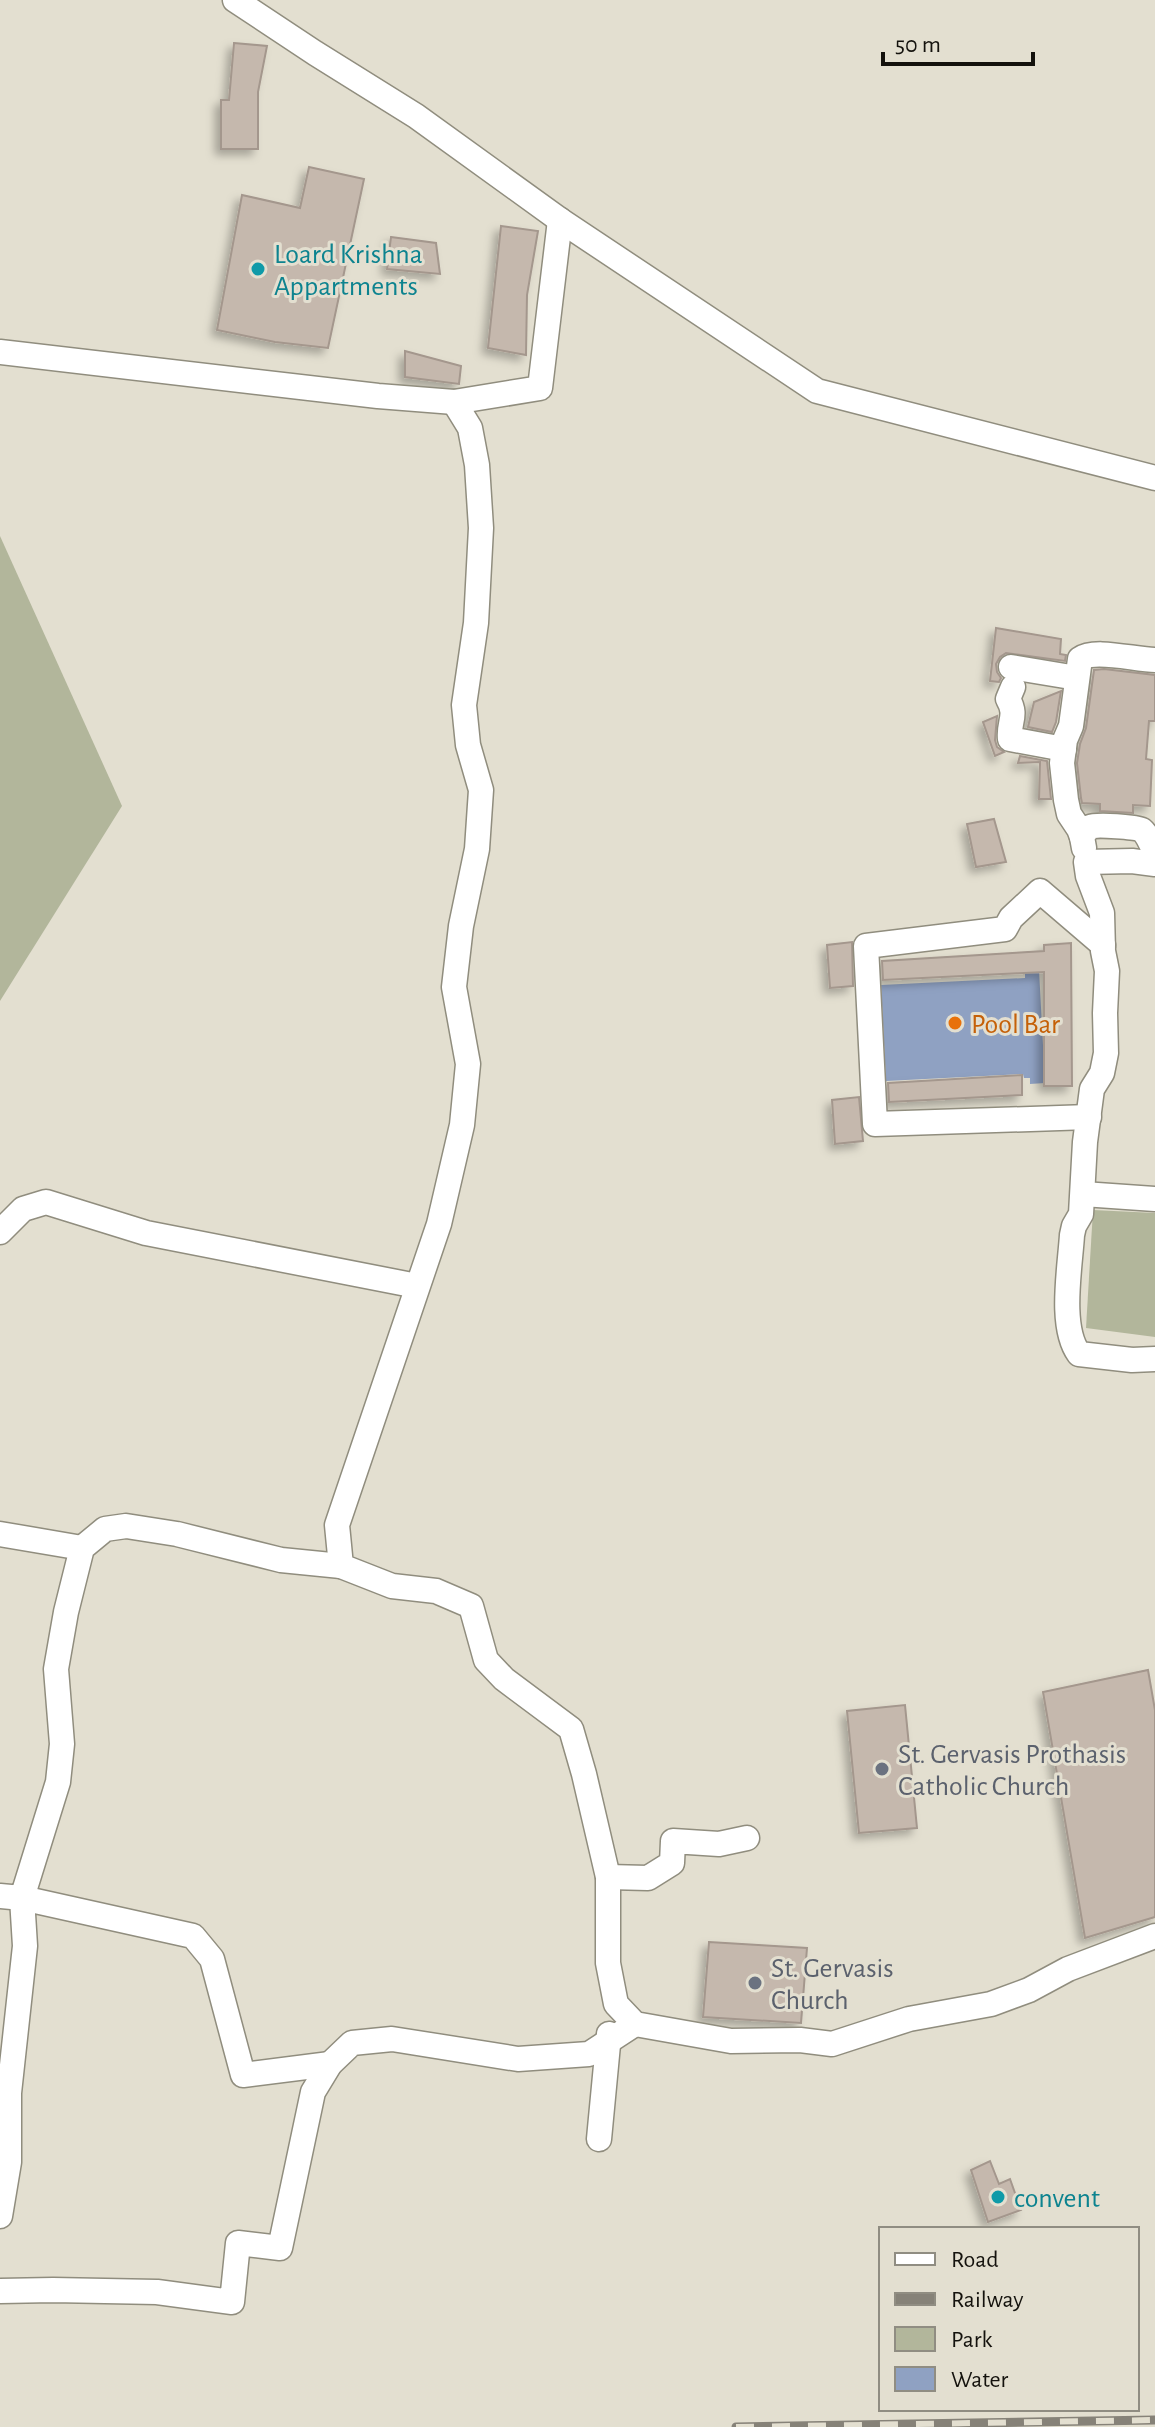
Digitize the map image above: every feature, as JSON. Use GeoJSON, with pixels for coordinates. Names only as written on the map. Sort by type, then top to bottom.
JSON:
{"type":"FeatureCollection","features":[{"type":"Feature","properties":{"kind":"street"},"geometry":{"type":"LineString","coordinates":[[235,0],[416,116],[560,220],[817,391],[1155,478]]}},
{"type":"Feature","properties":{"kind":"street"},"geometry":{"type":"LineString","coordinates":[[0,352],[454,402],[540,388],[560,220]]}},
{"type":"Feature","properties":{"kind":"street"},"geometry":{"type":"LineString","coordinates":[[341,1566],[337,1525],[439,1224],[462,1125],[468,1064],[454,974],[477,849],[481,790],[468,745],[464,705],[476,623],[481,528],[477,465],[470,428],[454,402]]}},
{"type":"Feature","properties":{"kind":"street"},"geometry":{"type":"LineString","coordinates":[[1155,660],[1085,655],[1080,659],[1071,726],[1064,749],[1063,776],[1069,814],[1082,837],[1088,876],[1102,913],[1107,971],[1106,1063],[1092,1089],[1081,1214],[1072,1235],[1069,1329],[1079,1354],[1132,1360],[1155,1359]]}},
{"type":"Feature","properties":{"kind":"street"},"geometry":{"type":"LineString","coordinates":[[1064,749],[1010,739],[1009,729],[1014,711],[1008,699],[1012,677],[1077,678]]}},
{"type":"Feature","properties":{"kind":"street"},"geometry":{"type":"LineString","coordinates":[[1082,837],[1095,826],[1140,829],[1155,853]]}},
{"type":"Feature","properties":{"kind":"street"},"geometry":{"type":"LineString","coordinates":[[1086,862],[1155,864]]}},
{"type":"Feature","properties":{"kind":"street"},"geometry":{"type":"LineString","coordinates":[[1089,1117],[875,1124],[866,946],[1005,929],[1011,918],[1040,891],[1103,945]]}},
{"type":"Feature","properties":{"kind":"street"},"geometry":{"type":"LineString","coordinates":[[1083,1194],[1155,1199]]}},
{"type":"Feature","properties":{"kind":"street"},"geometry":{"type":"LineString","coordinates":[[0,1232],[23,1209],[46,1202],[146,1233],[417,1286]]}},
{"type":"Feature","properties":{"kind":"street"},"geometry":{"type":"LineString","coordinates":[[0,2216],[9,2162],[9,2093],[25,1946],[11,1897],[58,1782],[62,1744],[56,1669],[82,1548],[105,1529],[126,1526],[177,1534],[281,1560],[341,1566],[392,1586],[436,1591],[471,1606],[486,1660],[504,1679],[571,1729],[608,1877],[608,1963],[616,2004],[607,2042],[599,2139]]}},
{"type":"Feature","properties":{"kind":"street"},"geometry":{"type":"LineString","coordinates":[[0,1534],[82,1548]]}},
{"type":"Feature","properties":{"kind":"street"},"geometry":{"type":"LineString","coordinates":[[608,1877],[648,1878],[672,1863],[673,1841],[719,1844],[747,1838]]}},
{"type":"Feature","properties":{"kind":"street"},"geometry":{"type":"LineString","coordinates":[[11,1897],[193,1936],[212,1959],[243,2075],[330,2064]]}},
{"type":"Feature","properties":{"kind":"street"},"geometry":{"type":"LineString","coordinates":[[616,2004],[635,2024],[731,2041],[800,2040],[832,2044],[909,2019],[991,2004],[1029,1990],[1068,1969],[1155,1936]]}},
{"type":"Feature","properties":{"kind":"street"},"geometry":{"type":"LineString","coordinates":[[0,2291],[157,2292],[232,2302],[238,2243],[280,2248],[313,2092],[330,2064],[352,2043],[392,2039],[518,2059],[589,2054],[635,2024]]}},
{"type":"Feature","properties":{"kind":"green space"},"geometry":{"type":"Polygon","coordinates":[[[0,536],[122,806],[0,1001],[0,536]]]}},
{"type":"Feature","properties":{"kind":"green space"},"geometry":{"type":"Polygon","coordinates":[[[1093,1210],[1155,1213],[1155,1337],[1086,1328],[1093,1210]]]}},
{"type":"Feature","properties":{"kind":"water"},"geometry":{"type":"Polygon","coordinates":[[[1038,951],[1045,1083],[1030,1084],[1030,1078],[1024,1078],[1023,1074],[886,1081],[881,985],[1025,978],[1025,952],[1038,951]]]}},
{"type":"Feature","properties":{"kind":"building"},"geometry":{"type":"Polygon","coordinates":[[[234,43],[267,46],[258,92],[258,149],[221,149],[221,100],[229,100],[234,43]]]}},
{"type":"Feature","properties":{"kind":"building"},"geometry":{"type":"Polygon","coordinates":[[[309,167],[364,179],[328,348],[275,342],[217,330],[242,195],[300,208],[309,167]]]}},
{"type":"Feature","properties":{"kind":"building"},"geometry":{"type":"Polygon","coordinates":[[[501,226],[538,231],[527,295],[526,355],[488,348],[501,226]]]}},
{"type":"Feature","properties":{"kind":"building"},"geometry":{"type":"Polygon","coordinates":[[[391,237],[436,243],[440,274],[387,269],[391,237]]]}},
{"type":"Feature","properties":{"kind":"building"},"geometry":{"type":"Polygon","coordinates":[[[405,351],[461,366],[459,384],[405,377],[405,351]]]}},
{"type":"Feature","properties":{"kind":"building"},"geometry":{"type":"Polygon","coordinates":[[[996,628],[1061,639],[1060,654],[1066,655],[1065,661],[1006,653],[996,664],[1001,678],[999,682],[990,681],[996,628]]]}},
{"type":"Feature","properties":{"kind":"building"},"geometry":{"type":"Polygon","coordinates":[[[1094,670],[1155,675],[1155,721],[1149,721],[1146,759],[1152,760],[1150,806],[1133,805],[1133,813],[1100,811],[1100,804],[1082,803],[1077,763],[1080,744],[1086,728],[1094,670]]]}},
{"type":"Feature","properties":{"kind":"building"},"geometry":{"type":"Polygon","coordinates":[[[1061,691],[1052,732],[1028,727],[1034,702],[1061,691]]]}},
{"type":"Feature","properties":{"kind":"building"},"geometry":{"type":"Polygon","coordinates":[[[997,716],[995,740],[997,747],[1004,752],[995,756],[983,722],[997,716]]]}},
{"type":"Feature","properties":{"kind":"building"},"geometry":{"type":"Polygon","coordinates":[[[1020,756],[1047,761],[1051,799],[1039,799],[1040,762],[1018,763],[1020,756]]]}},
{"type":"Feature","properties":{"kind":"building"},"geometry":{"type":"Polygon","coordinates":[[[994,819],[1006,862],[976,867],[967,824],[994,819]]]}},
{"type":"Feature","properties":{"kind":"building"},"geometry":{"type":"Polygon","coordinates":[[[852,942],[853,986],[830,988],[827,945],[852,942]]]}},
{"type":"Feature","properties":{"kind":"building"},"geometry":{"type":"Polygon","coordinates":[[[1071,943],[1072,1086],[1044,1086],[1044,972],[883,980],[882,961],[1044,951],[1044,945],[1071,943]]]}},
{"type":"Feature","properties":{"kind":"building"},"geometry":{"type":"Polygon","coordinates":[[[1022,1075],[1022,1095],[889,1102],[888,1083],[1022,1075]]]}},
{"type":"Feature","properties":{"kind":"building"},"geometry":{"type":"Polygon","coordinates":[[[859,1097],[863,1141],[835,1144],[832,1100],[859,1097]]]}},
{"type":"Feature","properties":{"kind":"building"},"geometry":{"type":"Polygon","coordinates":[[[1148,1670],[1155,1710],[1155,1917],[1085,1938],[1043,1692],[1148,1670]]]}},
{"type":"Feature","properties":{"kind":"building","name":"St. Gervasis Prothasis Catholic Church"},"geometry":{"type":"Polygon","coordinates":[[[905,1705],[917,1828],[859,1833],[847,1711],[905,1705]]]}},
{"type":"Feature","properties":{"kind":"building","name":"St. Gervasis Church"},"geometry":{"type":"Polygon","coordinates":[[[709,1942],[807,1948],[801,2023],[703,2017],[709,1942]]]}},
{"type":"Feature","properties":{"kind":"building","name":"convent"},"geometry":{"type":"Polygon","coordinates":[[[990,2161],[999,2184],[1010,2179],[1021,2210],[988,2222],[971,2170],[990,2161]]]}},
{"type":"Feature","properties":{"kind":"railway"},"geometry":{"type":"LineString","coordinates":[[736,2427],[1155,2420]]}},
{"type":"Feature","properties":{"kind":"place","name":"Loard Krishna Appartments"},"geometry":{"type":"Point","coordinates":[258,269]}},
{"type":"Feature","properties":{"kind":"place","name":"Pool Bar"},"geometry":{"type":"Point","coordinates":[955,1023]}},
{"type":"Feature","properties":{"kind":"place","name":"St. Gervasis Prothasis Catholic Church"},"geometry":{"type":"Point","coordinates":[882,1769]}},
{"type":"Feature","properties":{"kind":"place","name":"St. Gervasis Church"},"geometry":{"type":"Point","coordinates":[755,1983]}},
{"type":"Feature","properties":{"kind":"place","name":"convent"},"geometry":{"type":"Point","coordinates":[998,2197]}}]}
